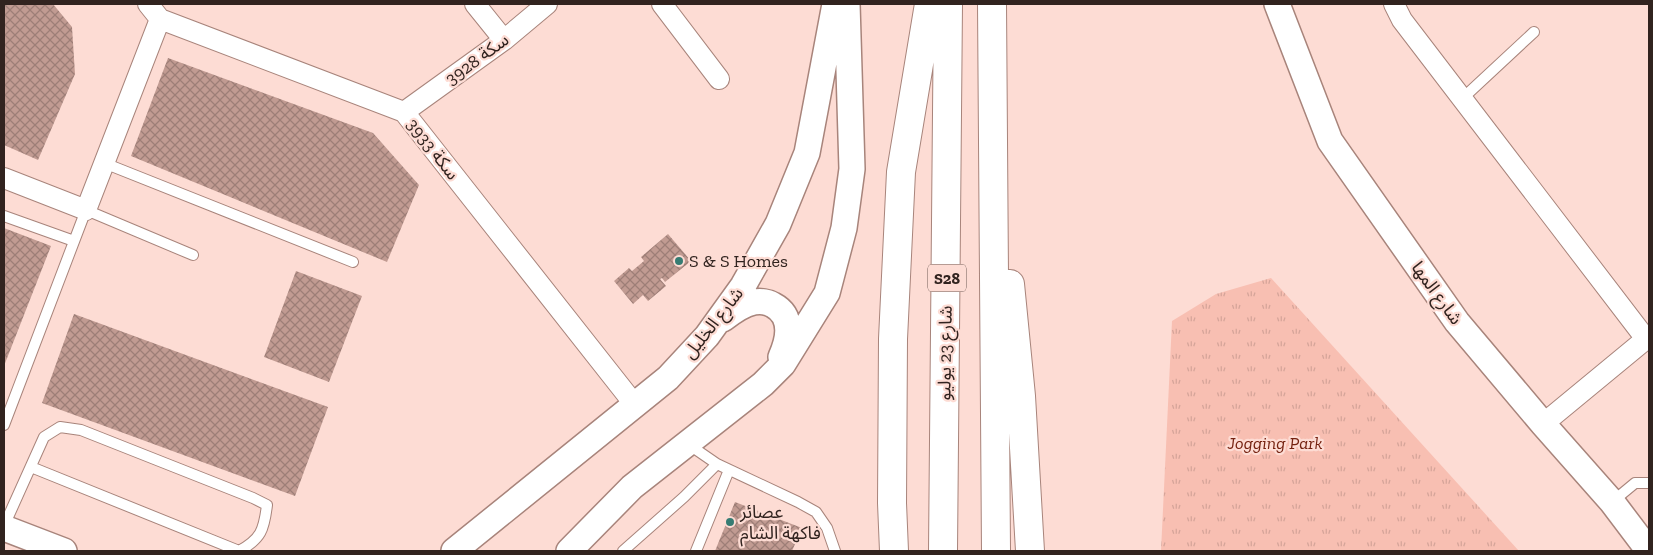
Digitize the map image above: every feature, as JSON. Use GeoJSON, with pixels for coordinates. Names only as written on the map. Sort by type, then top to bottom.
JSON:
{"type":"FeatureCollection","features":[{"type":"Feature","properties":{"kind":"main road"},"geometry":{"type":"LineString","coordinates":[[894,551],[892,503],[893,339],[901,172],[930,4]]}},
{"type":"Feature","properties":{"kind":"main road","name":"شارع 23 يوليو"},"geometry":{"type":"LineString","coordinates":[[943,551],[948,4]]}},
{"type":"Feature","properties":{"kind":"main road"},"geometry":{"type":"LineString","coordinates":[[992,4],[996,551]]}},
{"type":"Feature","properties":{"kind":"main road"},"geometry":{"type":"LineString","coordinates":[[992,93],[1021,396],[1030,551]]}},
{"type":"Feature","properties":{"kind":"street"},"geometry":{"type":"LineString","coordinates":[[475,4],[504,40]]}},
{"type":"Feature","properties":{"kind":"street","name":"سكة 3928"},"geometry":{"type":"LineString","coordinates":[[404,112],[504,40],[547,4]]}},
{"type":"Feature","properties":{"kind":"street"},"geometry":{"type":"LineString","coordinates":[[662,4],[719,79]]}},
{"type":"Feature","properties":{"kind":"street","name":"شارع الخليل"},"geometry":{"type":"LineString","coordinates":[[460,548],[668,378],[706,336],[743,286],[778,224],[807,153],[835,4]]}},
{"type":"Feature","properties":{"kind":"street"},"geometry":{"type":"LineString","coordinates":[[569,551],[632,487],[763,384],[783,364],[827,293],[844,228],[852,169],[847,4]]}},
{"type":"Feature","properties":{"kind":"street","name":"شارع المها"},"geometry":{"type":"LineString","coordinates":[[1277,4],[1330,141],[1457,322],[1612,502],[1649,551]]}},
{"type":"Feature","properties":{"kind":"street"},"geometry":{"type":"LineString","coordinates":[[1394,4],[1402,20],[1648,341],[1543,424]]}},
{"type":"Feature","properties":{"kind":"street"},"geometry":{"type":"LineString","coordinates":[[4,178],[86,210],[104,163],[154,11]]}},
{"type":"Feature","properties":{"kind":"street","name":"سكة 3933"},"geometry":{"type":"LineString","coordinates":[[154,11],[404,112],[636,405]]}},
{"type":"Feature","properties":{"kind":"street"},"geometry":{"type":"LineString","coordinates":[[706,336],[725,318],[745,305],[756,302],[770,303],[780,308],[787,317],[788,331],[785,347],[763,384]]}},
{"type":"Feature","properties":{"kind":"street"},"geometry":{"type":"LineString","coordinates":[[4,527],[64,551]]}},
{"type":"Feature","properties":{"kind":"lane"},"geometry":{"type":"LineString","coordinates":[[1463,98],[1534,32]]}},
{"type":"Feature","properties":{"kind":"lane"},"geometry":{"type":"LineString","coordinates":[[104,163],[353,262]]}},
{"type":"Feature","properties":{"kind":"lane"},"geometry":{"type":"LineString","coordinates":[[4,425],[86,210],[193,255]]}},
{"type":"Feature","properties":{"kind":"lane"},"geometry":{"type":"LineString","coordinates":[[4,216],[74,242]]}},
{"type":"Feature","properties":{"kind":"lane"},"geometry":{"type":"LineString","coordinates":[[4,527],[30,467],[44,437],[60,427],[81,430],[253,498],[267,505],[265,524],[252,544],[239,551],[30,467]]}},
{"type":"Feature","properties":{"kind":"lane"},"geometry":{"type":"LineString","coordinates":[[687,443],[729,470],[816,512],[827,528],[836,551]]}},
{"type":"Feature","properties":{"kind":"lane"},"geometry":{"type":"LineString","coordinates":[[623,551],[718,464]]}},
{"type":"Feature","properties":{"kind":"lane"},"geometry":{"type":"LineString","coordinates":[[696,551],[729,470]]}},
{"type":"Feature","properties":{"kind":"lane"},"geometry":{"type":"LineString","coordinates":[[1612,502],[1635,483],[1649,483]]}},
{"type":"Feature","properties":{"kind":"green space","name":"Jogging Park"},"geometry":{"type":"Polygon","coordinates":[[[1271,278],[1519,551],[1161,551],[1172,321],[1216,294],[1271,278]]]}},
{"type":"Feature","properties":{"kind":"building"},"geometry":{"type":"Polygon","coordinates":[[[4,4],[53,4],[72,27],[75,74],[38,160],[4,145],[4,4]]]}},
{"type":"Feature","properties":{"kind":"building"},"geometry":{"type":"Polygon","coordinates":[[[168,58],[373,133],[419,185],[387,262],[131,156],[168,58]]]}},
{"type":"Feature","properties":{"kind":"building"},"geometry":{"type":"Polygon","coordinates":[[[4,228],[51,246],[4,366],[4,228]]]}},
{"type":"Feature","properties":{"kind":"building"},"geometry":{"type":"Polygon","coordinates":[[[668,234],[691,261],[665,282],[662,278],[660,279],[666,286],[648,301],[643,295],[633,304],[614,281],[629,268],[632,271],[644,261],[641,257],[668,234]]]}},
{"type":"Feature","properties":{"kind":"building"},"geometry":{"type":"Polygon","coordinates":[[[296,271],[362,296],[329,382],[264,357],[296,271]]]}},
{"type":"Feature","properties":{"kind":"building"},"geometry":{"type":"Polygon","coordinates":[[[74,314],[328,407],[295,496],[42,403],[74,314]]]}},
{"type":"Feature","properties":{"kind":"building"},"geometry":{"type":"Polygon","coordinates":[[[735,502],[802,528],[792,551],[715,551],[735,502]]]}},
{"type":"Feature","properties":{"kind":"place","name":"S & S Homes"},"geometry":{"type":"Point","coordinates":[679,261]}},
{"type":"Feature","properties":{"kind":"place","name":"عصائر فاكهة الشام"},"geometry":{"type":"Point","coordinates":[730,522]}}]}
